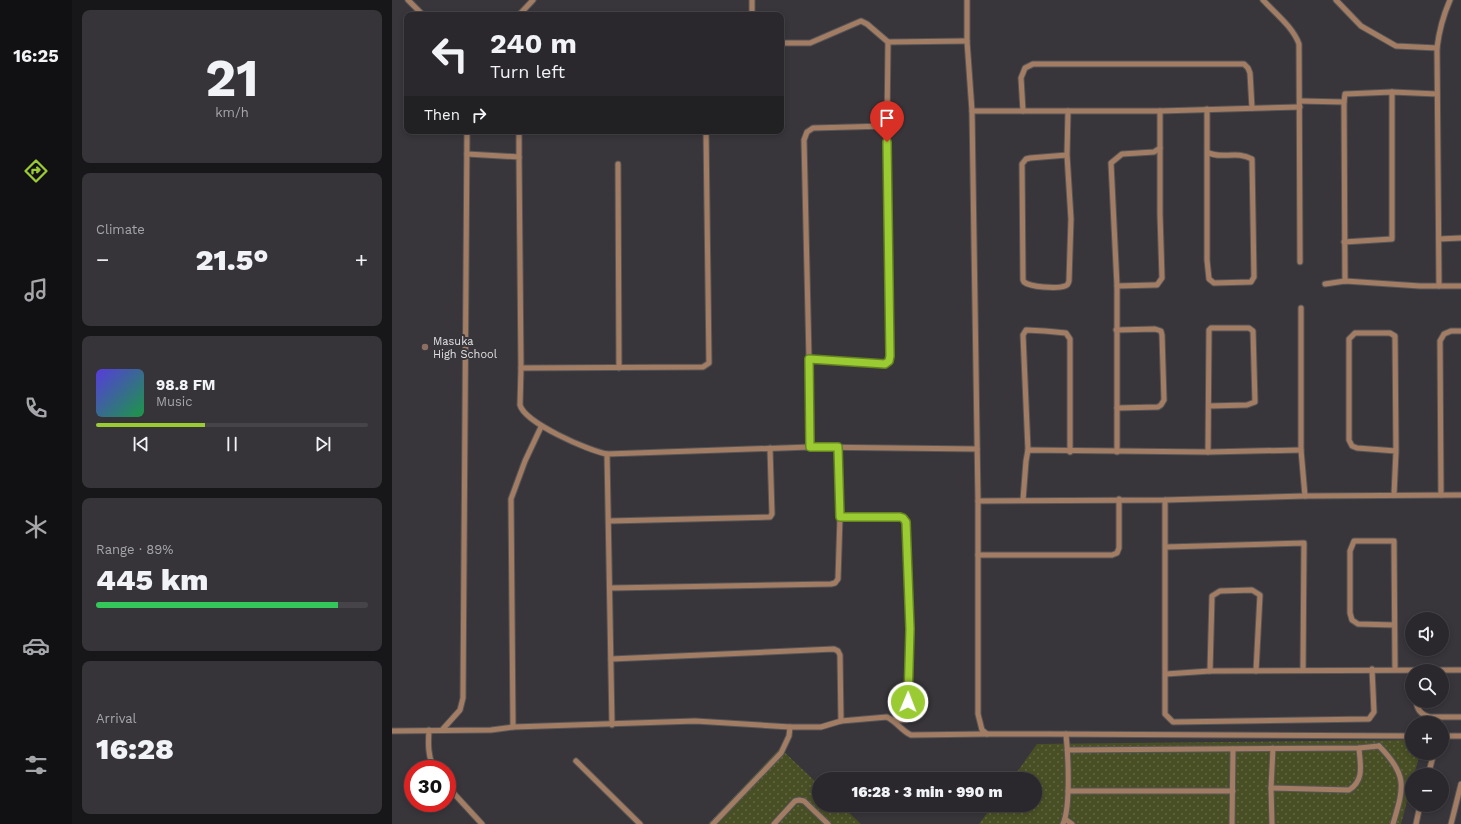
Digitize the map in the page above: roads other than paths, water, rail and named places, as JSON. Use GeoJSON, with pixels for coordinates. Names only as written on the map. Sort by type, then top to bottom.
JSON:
{"type":"FeatureCollection","features":[{"type":"Feature","properties":{"kind":"street"},"geometry":{"type":"LineString","coordinates":[[408,0],[419,12]]}},
{"type":"Feature","properties":{"kind":"street"},"geometry":{"type":"LineString","coordinates":[[522,12],[533,0]]}},
{"type":"Feature","properties":{"kind":"street"},"geometry":{"type":"LineString","coordinates":[[752,0],[752,12]]}},
{"type":"Feature","properties":{"kind":"street"},"geometry":{"type":"LineString","coordinates":[[967,0],[967,41],[972,111],[978,501],[978,714],[982,730],[988,734]]}},
{"type":"Feature","properties":{"kind":"street"},"geometry":{"type":"LineString","coordinates":[[1263,0],[1297,38],[1299,44],[1300,262]]}},
{"type":"Feature","properties":{"kind":"street"},"geometry":{"type":"LineString","coordinates":[[1336,0],[1361,26],[1396,46],[1438,48]]}},
{"type":"Feature","properties":{"kind":"street"},"geometry":{"type":"LineString","coordinates":[[1439,286],[1438,48],[1439,32],[1450,0]]}},
{"type":"Feature","properties":{"kind":"street"},"geometry":{"type":"LineString","coordinates":[[784,43],[810,43],[861,21],[867,24],[888,42],[967,41]]}},
{"type":"Feature","properties":{"kind":"street"},"geometry":{"type":"LineString","coordinates":[[809,359],[885,364],[889,361],[887,126],[888,42]]}},
{"type":"Feature","properties":{"kind":"street"},"geometry":{"type":"LineString","coordinates":[[1023,111],[1021,78],[1025,68],[1033,64],[1244,64],[1250,73],[1252,108]]}},
{"type":"Feature","properties":{"kind":"street"},"geometry":{"type":"LineString","coordinates":[[1345,281],[1345,94],[1392,92],[1437,94]]}},
{"type":"Feature","properties":{"kind":"street"},"geometry":{"type":"LineString","coordinates":[[1344,242],[1392,239],[1392,92]]}},
{"type":"Feature","properties":{"kind":"street"},"geometry":{"type":"LineString","coordinates":[[1300,101],[1344,102]]}},
{"type":"Feature","properties":{"kind":"street"},"geometry":{"type":"LineString","coordinates":[[972,111],[1160,110],[1300,107]]}},
{"type":"Feature","properties":{"kind":"street"},"geometry":{"type":"LineString","coordinates":[[1207,109],[1207,152],[1207,260],[1209,279],[1214,283],[1251,282],[1254,277],[1252,159],[1244,155],[1213,155],[1207,152]]}},
{"type":"Feature","properties":{"kind":"street"},"geometry":{"type":"LineString","coordinates":[[1117,286],[1154,285],[1157,284],[1162,278],[1160,214],[1160,110]]}},
{"type":"Feature","properties":{"kind":"street"},"geometry":{"type":"LineString","coordinates":[[1067,155],[1030,158],[1026,159],[1022,164],[1023,280],[1029,285],[1044,287],[1064,286],[1068,284],[1069,281],[1071,219],[1067,155],[1068,111]]}},
{"type":"Feature","properties":{"kind":"street"},"geometry":{"type":"LineString","coordinates":[[810,447],[804,140],[807,132],[813,128],[887,126]]}},
{"type":"Feature","properties":{"kind":"street"},"geometry":{"type":"LineString","coordinates":[[442,730],[460,710],[463,698],[467,134]]}},
{"type":"Feature","properties":{"kind":"street"},"geometry":{"type":"LineString","coordinates":[[518,134],[520,405],[521,410],[541,427],[596,452],[607,454],[810,447],[977,449]]}},
{"type":"Feature","properties":{"kind":"street"},"geometry":{"type":"LineString","coordinates":[[520,368],[703,368],[709,363],[706,134]]}},
{"type":"Feature","properties":{"kind":"street"},"geometry":{"type":"LineString","coordinates":[[1117,452],[1117,286],[1111,163],[1122,154],[1154,152],[1160,148]]}},
{"type":"Feature","properties":{"kind":"street"},"geometry":{"type":"LineString","coordinates":[[467,154],[519,157]]}},
{"type":"Feature","properties":{"kind":"street"},"geometry":{"type":"LineString","coordinates":[[618,164],[619,368]]}},
{"type":"Feature","properties":{"kind":"street"},"geometry":{"type":"LineString","coordinates":[[1439,239],[1461,238]]}},
{"type":"Feature","properties":{"kind":"street"},"geometry":{"type":"LineString","coordinates":[[1325,284],[1345,281],[1420,286],[1461,286]]}},
{"type":"Feature","properties":{"kind":"street"},"geometry":{"type":"LineString","coordinates":[[1302,308],[1301,450],[1305,496]]}},
{"type":"Feature","properties":{"kind":"street"},"geometry":{"type":"LineString","coordinates":[[1208,452],[1209,330],[1211,328],[1249,328],[1253,331],[1255,402],[1247,405],[1209,406]]}},
{"type":"Feature","properties":{"kind":"street"},"geometry":{"type":"LineString","coordinates":[[1116,330],[1155,329],[1161,331],[1164,400],[1161,405],[1158,406],[1117,408]]}},
{"type":"Feature","properties":{"kind":"street"},"geometry":{"type":"LineString","coordinates":[[1023,500],[1028,450],[1023,335],[1026,330],[1045,330],[1066,333],[1070,339],[1070,452]]}},
{"type":"Feature","properties":{"kind":"street"},"geometry":{"type":"LineString","coordinates":[[1441,495],[1440,341],[1444,334],[1451,331],[1461,331]]}},
{"type":"Feature","properties":{"kind":"street"},"geometry":{"type":"LineString","coordinates":[[1394,495],[1396,451],[1395,336],[1390,333],[1355,333],[1349,339],[1349,440],[1352,446],[1357,448],[1396,451]]}},
{"type":"Feature","properties":{"kind":"street"},"geometry":{"type":"LineString","coordinates":[[513,727],[510,499],[524,461],[541,427]]}},
{"type":"Feature","properties":{"kind":"street"},"geometry":{"type":"LineString","coordinates":[[610,588],[835,583],[838,579],[840,517],[838,447]]}},
{"type":"Feature","properties":{"kind":"street"},"geometry":{"type":"LineString","coordinates":[[609,521],[770,516],[772,514],[770,448]]}},
{"type":"Feature","properties":{"kind":"street"},"geometry":{"type":"LineString","coordinates":[[1028,450],[1070,452],[1208,452],[1301,450]]}},
{"type":"Feature","properties":{"kind":"street"},"geometry":{"type":"LineString","coordinates":[[607,454],[612,725]]}},
{"type":"Feature","properties":{"kind":"street"},"geometry":{"type":"LineString","coordinates":[[978,501],[1119,499],[1165,500],[1305,496],[1461,495]]}},
{"type":"Feature","properties":{"kind":"street"},"geometry":{"type":"LineString","coordinates":[[978,555],[1112,555],[1118,552],[1119,548],[1119,499]]}},
{"type":"Feature","properties":{"kind":"street"},"geometry":{"type":"LineString","coordinates":[[1165,500],[1165,714],[1172,722],[1369,720],[1374,712],[1372,670]]}},
{"type":"Feature","properties":{"kind":"street"},"geometry":{"type":"LineString","coordinates":[[840,517],[900,517],[906,522],[910,629],[908,716],[906,720],[893,720]]}},
{"type":"Feature","properties":{"kind":"street"},"geometry":{"type":"LineString","coordinates":[[1394,625],[1358,624],[1352,620],[1350,613],[1350,551],[1354,541],[1394,541],[1395,669]]}},
{"type":"Feature","properties":{"kind":"street"},"geometry":{"type":"LineString","coordinates":[[1166,547],[1304,543],[1303,670]]}},
{"type":"Feature","properties":{"kind":"street"},"geometry":{"type":"LineString","coordinates":[[1210,671],[1212,596],[1220,591],[1252,590],[1260,595],[1256,671]]}},
{"type":"Feature","properties":{"kind":"street"},"geometry":{"type":"LineString","coordinates":[[610,659],[834,649],[838,651],[840,655],[841,721]]}},
{"type":"Feature","properties":{"kind":"street"},"geometry":{"type":"LineString","coordinates":[[1166,674],[1210,671],[1395,669],[1405,670]]}},
{"type":"Feature","properties":{"kind":"street"},"geometry":{"type":"LineString","coordinates":[[1449,670],[1461,670]]}},
{"type":"Feature","properties":{"kind":"street"},"geometry":{"type":"LineString","coordinates":[[1418,708],[1419,711],[1425,716],[1461,717]]}},
{"type":"Feature","properties":{"kind":"street"},"geometry":{"type":"LineString","coordinates":[[392,731],[491,730],[513,727],[612,725],[696,721],[821,727],[841,721],[887,717],[893,720],[904,733],[912,735],[1066,734],[1405,736]]}},
{"type":"Feature","properties":{"kind":"street"},"geometry":{"type":"LineString","coordinates":[[714,824],[781,753],[789,736],[790,726]]}},
{"type":"Feature","properties":{"kind":"street"},"geometry":{"type":"LineString","coordinates":[[429,730],[428,753],[430,760]]}},
{"type":"Feature","properties":{"kind":"street"},"geometry":{"type":"LineString","coordinates":[[1066,734],[1068,791],[1064,821],[1072,824]]}},
{"type":"Feature","properties":{"kind":"street"},"geometry":{"type":"LineString","coordinates":[[1379,746],[1383,735]]}},
{"type":"Feature","properties":{"kind":"street"},"geometry":{"type":"LineString","coordinates":[[1449,736],[1461,736]]}},
{"type":"Feature","properties":{"kind":"street"},"geometry":{"type":"LineString","coordinates":[[1067,750],[1359,748],[1379,746]]}},
{"type":"Feature","properties":{"kind":"street"},"geometry":{"type":"LineString","coordinates":[[1379,746],[1396,766],[1402,778],[1401,798],[1393,824]]}},
{"type":"Feature","properties":{"kind":"street"},"geometry":{"type":"LineString","coordinates":[[1272,824],[1271,788],[1273,748]]}},
{"type":"Feature","properties":{"kind":"street"},"geometry":{"type":"LineString","coordinates":[[1271,788],[1349,790],[1357,784],[1360,776],[1359,748]]}},
{"type":"Feature","properties":{"kind":"street"},"geometry":{"type":"LineString","coordinates":[[1232,824],[1233,749]]}},
{"type":"Feature","properties":{"kind":"street"},"geometry":{"type":"LineString","coordinates":[[576,761],[640,824]]}},
{"type":"Feature","properties":{"kind":"street"},"geometry":{"type":"LineString","coordinates":[[1451,824],[1461,784]]}},
{"type":"Feature","properties":{"kind":"street"},"geometry":{"type":"LineString","coordinates":[[1068,791],[1233,791]]}},
{"type":"Feature","properties":{"kind":"street"},"geometry":{"type":"LineString","coordinates":[[456,796],[482,824]]}},
{"type":"Feature","properties":{"kind":"street"},"geometry":{"type":"LineString","coordinates":[[774,824],[795,801],[799,800],[804,801],[828,824]]}},
{"type":"Feature","properties":{"kind":"street"},"geometry":{"type":"LineString","coordinates":[[1416,824],[1419,812]]}},
{"type":"Feature","properties":{"kind":"place","name":"Masuka High School"},"geometry":{"type":"Point","coordinates":[425,347]}}]}
